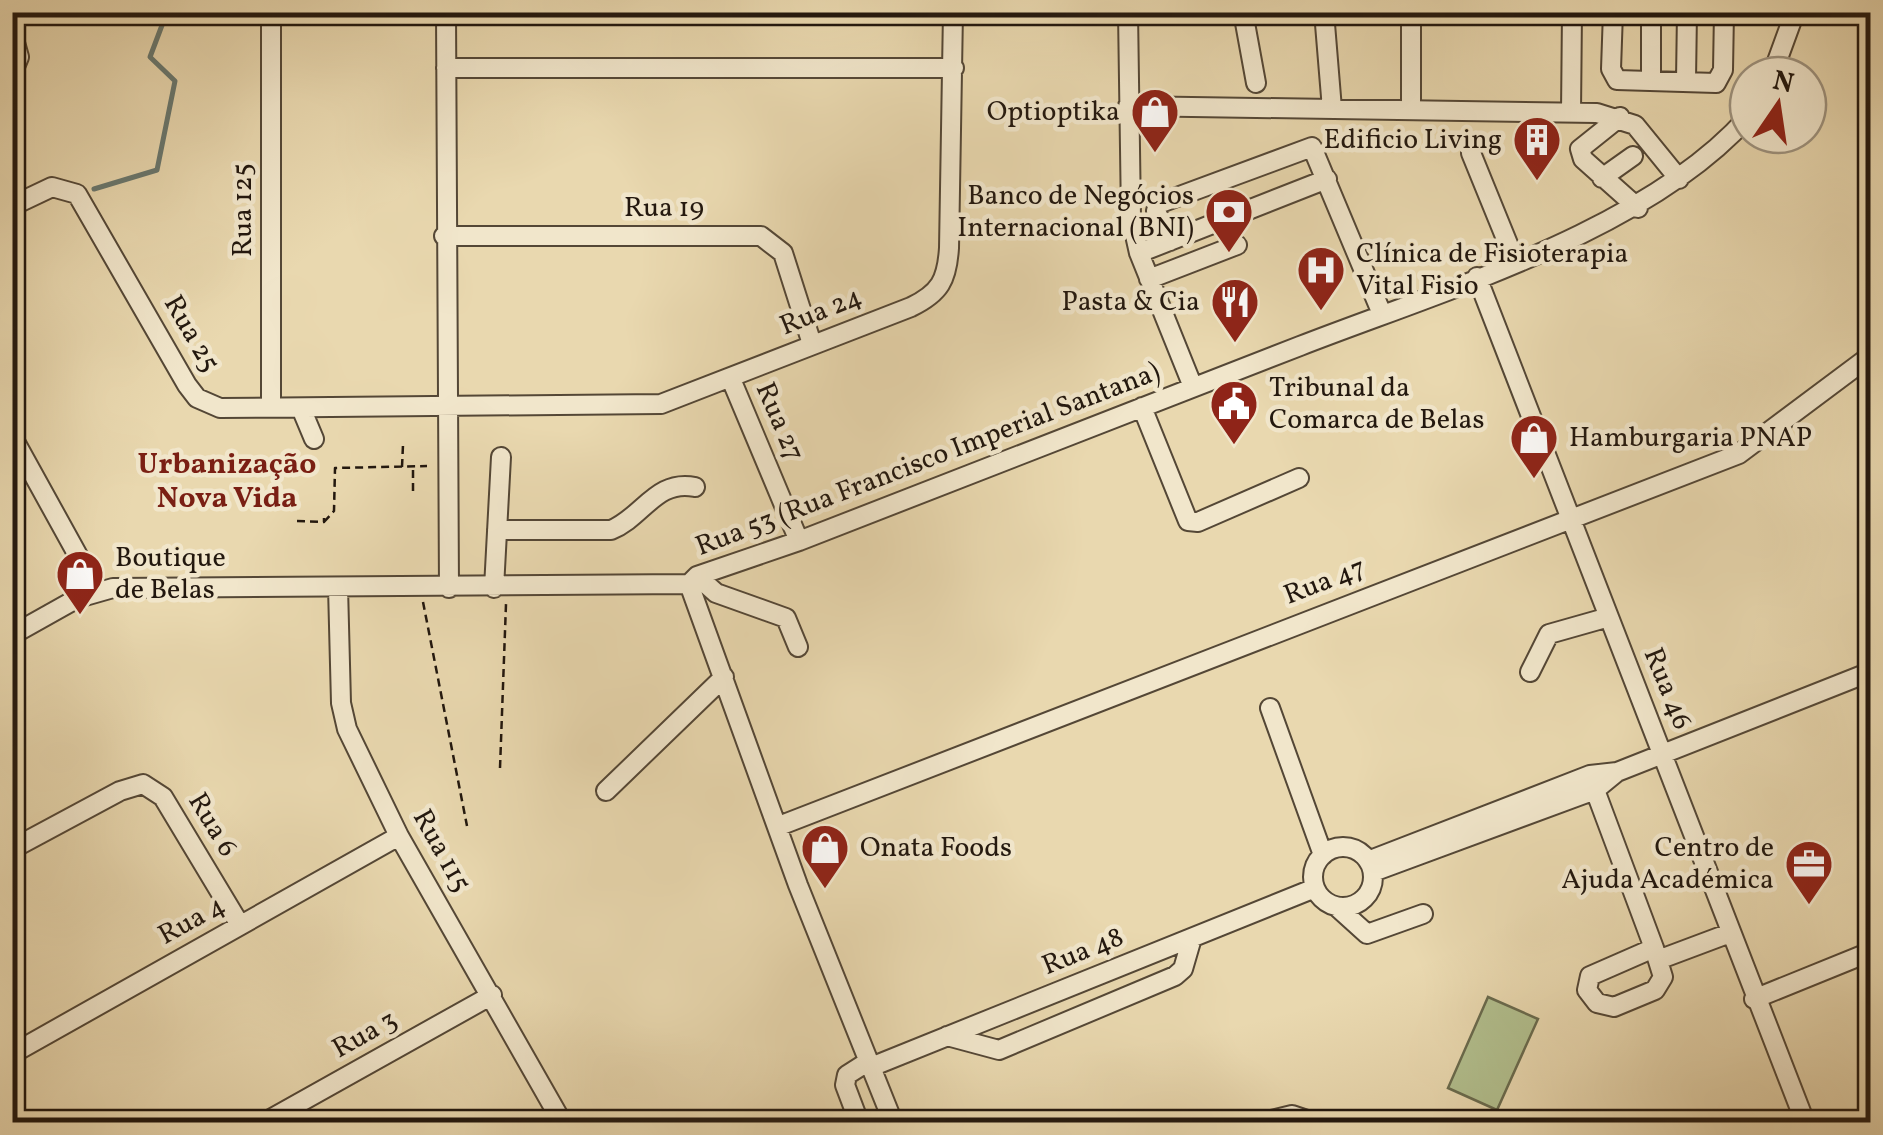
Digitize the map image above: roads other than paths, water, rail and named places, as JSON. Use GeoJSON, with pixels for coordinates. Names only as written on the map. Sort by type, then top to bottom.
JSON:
{"type":"FeatureCollection","features":[{"type":"Feature","properties":{"kind":"street","name":"Rua 125"},"geometry":{"type":"LineString","coordinates":[[270,12],[271,408]]}},
{"type":"Feature","properties":{"kind":"street"},"geometry":{"type":"LineString","coordinates":[[446,12],[444,236],[449,588]]}},
{"type":"Feature","properties":{"kind":"street","name":"Rua 24"},"geometry":{"type":"LineString","coordinates":[[446,408],[644,406],[731,379],[911,306],[940,289],[948,272],[950,248],[953,12]]}},
{"type":"Feature","properties":{"kind":"street"},"geometry":{"type":"LineString","coordinates":[[1128,12],[1128,198],[1139,254],[1193,388]]}},
{"type":"Feature","properties":{"kind":"street"},"geometry":{"type":"LineString","coordinates":[[1243,12],[1256,83]]}},
{"type":"Feature","properties":{"kind":"street"},"geometry":{"type":"LineString","coordinates":[[1324,12],[1332,109]]}},
{"type":"Feature","properties":{"kind":"street"},"geometry":{"type":"LineString","coordinates":[[1411,12],[1411,110]]}},
{"type":"Feature","properties":{"kind":"street"},"geometry":{"type":"LineString","coordinates":[[1571,112],[1572,12]]}},
{"type":"Feature","properties":{"kind":"street"},"geometry":{"type":"LineString","coordinates":[[1613,12],[1613,77],[1716,83],[1721,79],[1724,12]]}},
{"type":"Feature","properties":{"kind":"street"},"geometry":{"type":"LineString","coordinates":[[1651,12],[1651,81]]}},
{"type":"Feature","properties":{"kind":"street"},"geometry":{"type":"LineString","coordinates":[[1686,80],[1687,12]]}},
{"type":"Feature","properties":{"kind":"street"},"geometry":{"type":"LineString","coordinates":[[1779,55],[1795,12]]}},
{"type":"Feature","properties":{"kind":"street"},"geometry":{"type":"LineString","coordinates":[[12,32],[19,57],[12,74]]}},
{"type":"Feature","properties":{"kind":"street"},"geometry":{"type":"LineString","coordinates":[[446,68],[954,68]]}},
{"type":"Feature","properties":{"kind":"street"},"geometry":{"type":"LineString","coordinates":[[1128,106],[1571,112],[1620,117],[1635,125],[1679,179]]}},
{"type":"Feature","properties":{"kind":"street"},"geometry":{"type":"LineString","coordinates":[[1620,117],[1580,149],[1602,178],[1638,208]]}},
{"type":"Feature","properties":{"kind":"street","name":"Rua 53 (Rua Francisco Imperial Santana)"},"geometry":{"type":"LineString","coordinates":[[12,635],[97,590],[500,588],[693,580],[1515,261],[1638,208],[1679,179],[1728,135]]}},
{"type":"Feature","properties":{"kind":"street"},"geometry":{"type":"LineString","coordinates":[[1170,241],[1156,211],[1158,204],[1309,147],[1316,151],[1382,314]]}},
{"type":"Feature","properties":{"kind":"street"},"geometry":{"type":"LineString","coordinates":[[1471,153],[1515,261]]}},
{"type":"Feature","properties":{"kind":"street"},"geometry":{"type":"LineString","coordinates":[[1602,178],[1634,156]]}},
{"type":"Feature","properties":{"kind":"street"},"geometry":{"type":"LineString","coordinates":[[1139,254],[1327,179]]}},
{"type":"Feature","properties":{"kind":"street","name":"Rua 25"},"geometry":{"type":"LineString","coordinates":[[12,206],[52,187],[77,194],[196,398],[220,408],[446,408]]}},
{"type":"Feature","properties":{"kind":"street","name":"Rua 19"},"geometry":{"type":"LineString","coordinates":[[444,236],[761,236],[783,253],[812,344]]}},
{"type":"Feature","properties":{"kind":"street"},"geometry":{"type":"LineString","coordinates":[[1150,278],[1237,245]]}},
{"type":"Feature","properties":{"kind":"street","name":"Rua 46"},"geometry":{"type":"LineString","coordinates":[[1478,276],[1664,754],[1754,999],[1805,1122]]}},
{"type":"Feature","properties":{"kind":"street","name":"Rua 47"},"geometry":{"type":"LineString","coordinates":[[778,826],[1739,454],[1870,356]]}},
{"type":"Feature","properties":{"kind":"street","name":"Rua 27"},"geometry":{"type":"LineString","coordinates":[[731,379],[799,541]]}},
{"type":"Feature","properties":{"kind":"street"},"geometry":{"type":"LineString","coordinates":[[1142,407],[1188,522],[1198,522],[1299,478]]}},
{"type":"Feature","properties":{"kind":"street"},"geometry":{"type":"LineString","coordinates":[[301,408],[314,439]]}},
{"type":"Feature","properties":{"kind":"street"},"geometry":{"type":"LineString","coordinates":[[12,436],[97,590]]}},
{"type":"Feature","properties":{"kind":"street"},"geometry":{"type":"LineString","coordinates":[[500,457],[500,588]]}},
{"type":"Feature","properties":{"kind":"street"},"geometry":{"type":"LineString","coordinates":[[497,530],[611,530],[662,490],[682,484],[695,487]]}},
{"type":"Feature","properties":{"kind":"street"},"geometry":{"type":"LineString","coordinates":[[693,580],[786,618],[798,647]]}},
{"type":"Feature","properties":{"kind":"street"},"geometry":{"type":"LineString","coordinates":[[693,580],[778,826],[893,1122]]}},
{"type":"Feature","properties":{"kind":"street","name":"Rua 115"},"geometry":{"type":"LineString","coordinates":[[338,588],[341,703],[347,729],[399,836],[562,1122]]}},
{"type":"Feature","properties":{"kind":"street"},"geometry":{"type":"LineString","coordinates":[[1530,672],[1549,634],[1609,617]]}},
{"type":"Feature","properties":{"kind":"street"},"geometry":{"type":"LineString","coordinates":[[1370,867],[1498,818],[1590,775],[1618,772],[1870,672]]}},
{"type":"Feature","properties":{"kind":"street"},"geometry":{"type":"LineString","coordinates":[[606,791],[724,678]]}},
{"type":"Feature","properties":{"kind":"street"},"geometry":{"type":"LineString","coordinates":[[1270,708],[1323,856]]}},
{"type":"Feature","properties":{"kind":"street"},"geometry":{"type":"LineString","coordinates":[[1498,818],[1595,790],[1618,772]]}},
{"type":"Feature","properties":{"kind":"street","name":"Rua 6"},"geometry":{"type":"LineString","coordinates":[[12,849],[120,791],[143,784],[163,797],[240,925]]}},
{"type":"Feature","properties":{"kind":"street"},"geometry":{"type":"LineString","coordinates":[[1595,790],[1656,954],[1730,933]]}},
{"type":"Feature","properties":{"kind":"street","name":"Rua 4"},"geometry":{"type":"LineString","coordinates":[[12,1054],[399,836]]}},
{"type":"Feature","properties":{"kind":"street"},"geometry":{"type":"LineString","coordinates":[[1370,867],[1346,848],[1323,856],[1314,871],[1315,888],[1357,928],[1372,934],[1423,914]]}},
{"type":"Feature","properties":{"kind":"street"},"geometry":{"type":"LineString","coordinates":[[1370,867],[1364,899],[1372,934]]}},
{"type":"Feature","properties":{"kind":"street","name":"Rua 48"},"geometry":{"type":"LineString","coordinates":[[870,1064],[1315,888]]}},
{"type":"Feature","properties":{"kind":"street"},"geometry":{"type":"LineString","coordinates":[[1336,906],[1364,899]]}},
{"type":"Feature","properties":{"kind":"street"},"geometry":{"type":"LineString","coordinates":[[947,1036],[999,1050],[1175,976],[1182,969],[1192,938]]}},
{"type":"Feature","properties":{"kind":"street"},"geometry":{"type":"LineString","coordinates":[[1754,999],[1870,952]]}},
{"type":"Feature","properties":{"kind":"street","name":"Rua 3"},"geometry":{"type":"LineString","coordinates":[[265,1122],[492,995]]}},
{"type":"Feature","properties":{"kind":"street"},"geometry":{"type":"LineString","coordinates":[[859,1122],[845,1085],[847,1075],[870,1064]]}},
{"type":"Feature","properties":{"kind":"street"},"geometry":{"type":"LineString","coordinates":[[1263,1122],[1292,1115],[1312,1122]]}},
{"type":"Feature","properties":{"kind":"waterway"},"geometry":{"type":"LineString","coordinates":[[94,189],[157,170],[175,81],[150,57],[164,20],[158,12]]}},
{"type":"Feature","properties":{"kind":"place","name":"Optioptika"},"geometry":{"type":"Point","coordinates":[1155,154]}},
{"type":"Feature","properties":{"kind":"place","name":"Edificio Living"},"geometry":{"type":"Point","coordinates":[1537,182]}},
{"type":"Feature","properties":{"kind":"place","name":"Banco de Negócios Internacional (BNI)"},"geometry":{"type":"Point","coordinates":[1229,254]}},
{"type":"Feature","properties":{"kind":"place","name":"Clínica de Fisioterapia Vital Fisio"},"geometry":{"type":"Point","coordinates":[1321,312]}},
{"type":"Feature","properties":{"kind":"place","name":"Pasta & Cia"},"geometry":{"type":"Point","coordinates":[1235,344]}},
{"type":"Feature","properties":{"kind":"place","name":"Tribunal da Comarca de Belas"},"geometry":{"type":"Point","coordinates":[1234,446]}},
{"type":"Feature","properties":{"kind":"place","name":"Hamburgaria PNAP"},"geometry":{"type":"Point","coordinates":[1534,480]}},
{"type":"Feature","properties":{"kind":"place","name":"Boutique de Belas"},"geometry":{"type":"Point","coordinates":[80,616]}},
{"type":"Feature","properties":{"kind":"place","name":"Onata Foods"},"geometry":{"type":"Point","coordinates":[825,890]}},
{"type":"Feature","properties":{"kind":"place","name":"Centro de Ajuda Académica"},"geometry":{"type":"Point","coordinates":[1809,906]}},
{"type":"Feature","properties":{"kind":"district","name":"Urbanização Nova Vida"},"geometry":{"type":"Point","coordinates":[227,482]}}]}
